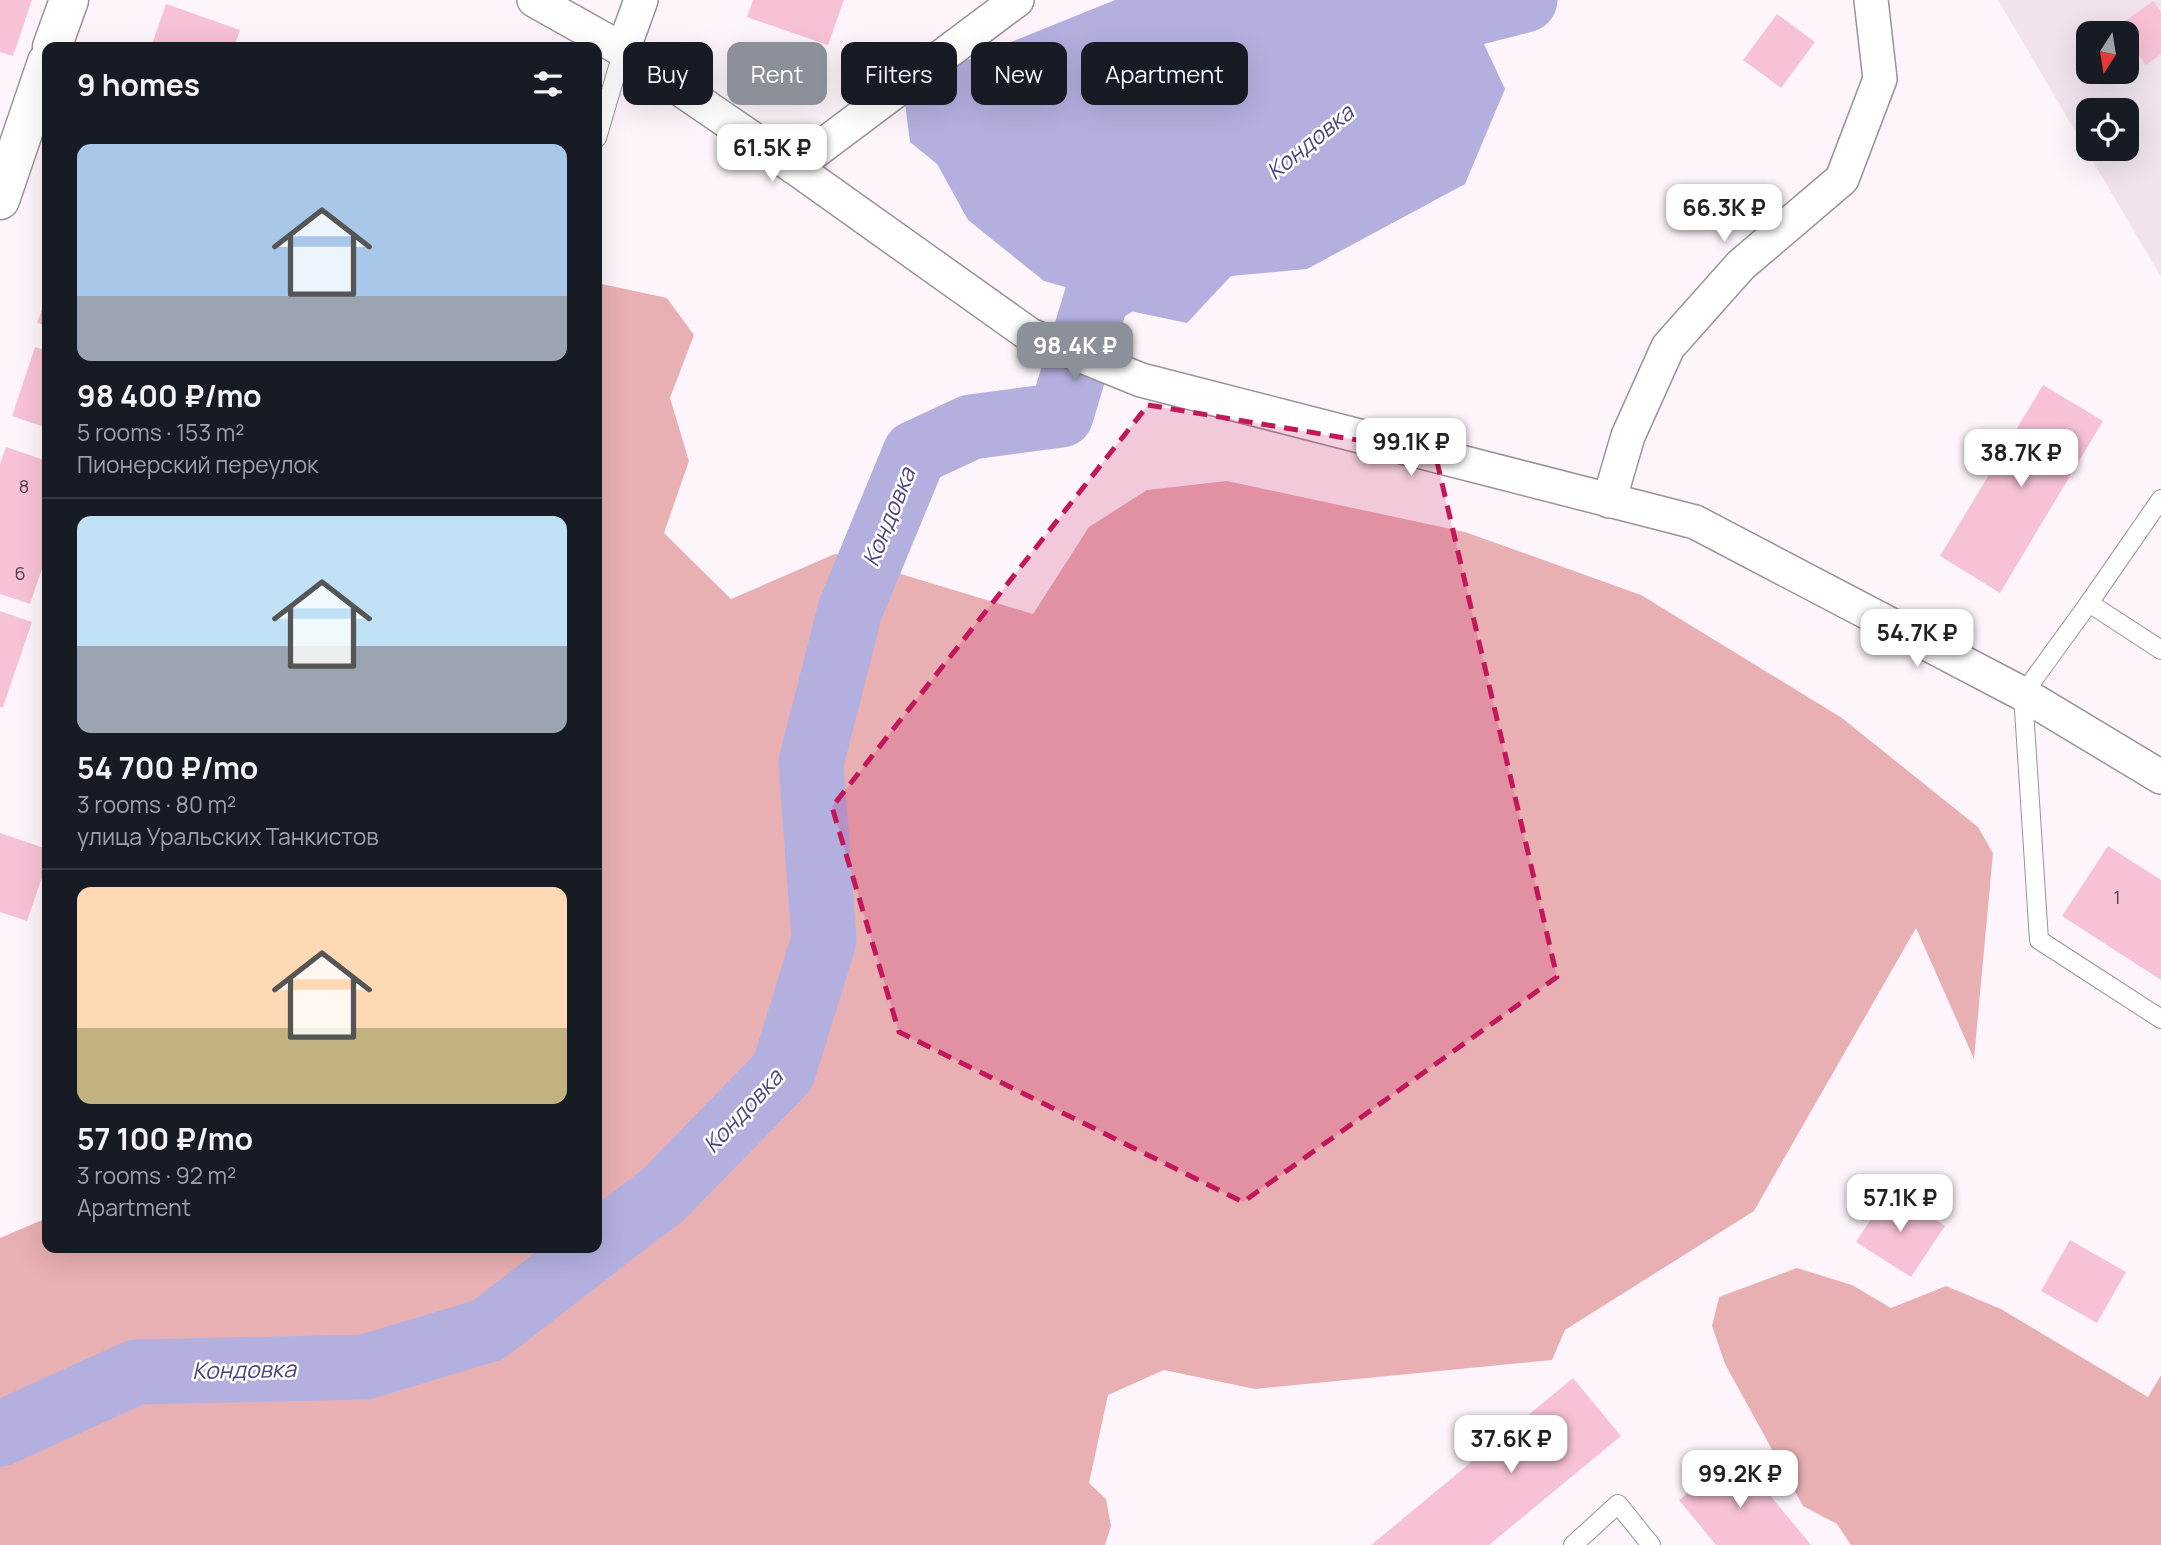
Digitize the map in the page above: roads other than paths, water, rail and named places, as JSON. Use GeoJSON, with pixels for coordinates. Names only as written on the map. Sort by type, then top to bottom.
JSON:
{"type":"FeatureCollection","features":[{"type":"Feature","properties":{"kind":"street"},"geometry":{"type":"LineString","coordinates":[[54,42],[69,0]]}},
{"type":"Feature","properties":{"kind":"street"},"geometry":{"type":"LineString","coordinates":[[534,0],[623,50]]}},
{"type":"Feature","properties":{"kind":"street"},"geometry":{"type":"LineString","coordinates":[[626,42],[641,0]]}},
{"type":"Feature","properties":{"kind":"street"},"geometry":{"type":"LineString","coordinates":[[794,166],[1017,0]]}},
{"type":"Feature","properties":{"kind":"street"},"geometry":{"type":"LineString","coordinates":[[1609,501],[1628,436],[1668,347],[1741,265],[1842,179],[1880,79],[1871,0]]}},
{"type":"Feature","properties":{"kind":"street"},"geometry":{"type":"LineString","coordinates":[[0,200],[42,77]]}},
{"type":"Feature","properties":{"kind":"street"},"geometry":{"type":"LineString","coordinates":[[704,105],[1030,335],[1141,380],[1695,522],[2023,694],[2161,777]]}},
{"type":"Feature","properties":{"kind":"lane"},"geometry":{"type":"LineString","coordinates":[[602,121],[623,50]]}},
{"type":"Feature","properties":{"kind":"lane"},"geometry":{"type":"LineString","coordinates":[[2161,499],[2023,694],[2039,940],[2161,1018]]}},
{"type":"Feature","properties":{"kind":"lane"},"geometry":{"type":"LineString","coordinates":[[2089,603],[2161,650]]}},
{"type":"Feature","properties":{"kind":"lane"},"geometry":{"type":"LineString","coordinates":[[1573,1545],[1618,1504],[1651,1545]]}},
{"type":"Feature","properties":{"kind":"water"},"geometry":{"type":"Polygon","coordinates":[[[1115,0],[1444,0],[1470,14],[1505,89],[1465,184],[1307,269],[1231,276],[1187,323],[1116,308],[1097,296],[1044,281],[968,220],[937,164],[910,142],[905,105],[957,105],[957,64],[971,58],[971,105],[1067,105],[1067,42],[1011,42],[1115,0]]]}},
{"type":"Feature","properties":{"kind":"waterway","name":"Кондовка"},"geometry":{"type":"LineString","coordinates":[[1400,70],[1470,14],[1525,0]]}},
{"type":"Feature","properties":{"kind":"waterway","name":"Кондовка"},"geometry":{"type":"LineString","coordinates":[[602,1241],[663,1195],[783,1072],[824,940],[811,763],[850,610],[915,453],[971,427],[1061,415],[1097,296],[1172,246]]}},
{"type":"Feature","properties":{"kind":"waterway","name":"Кондовка"},"geometry":{"type":"LineString","coordinates":[[0,1434],[136,1372],[365,1367],[488,1330],[588,1253]]}}]}
